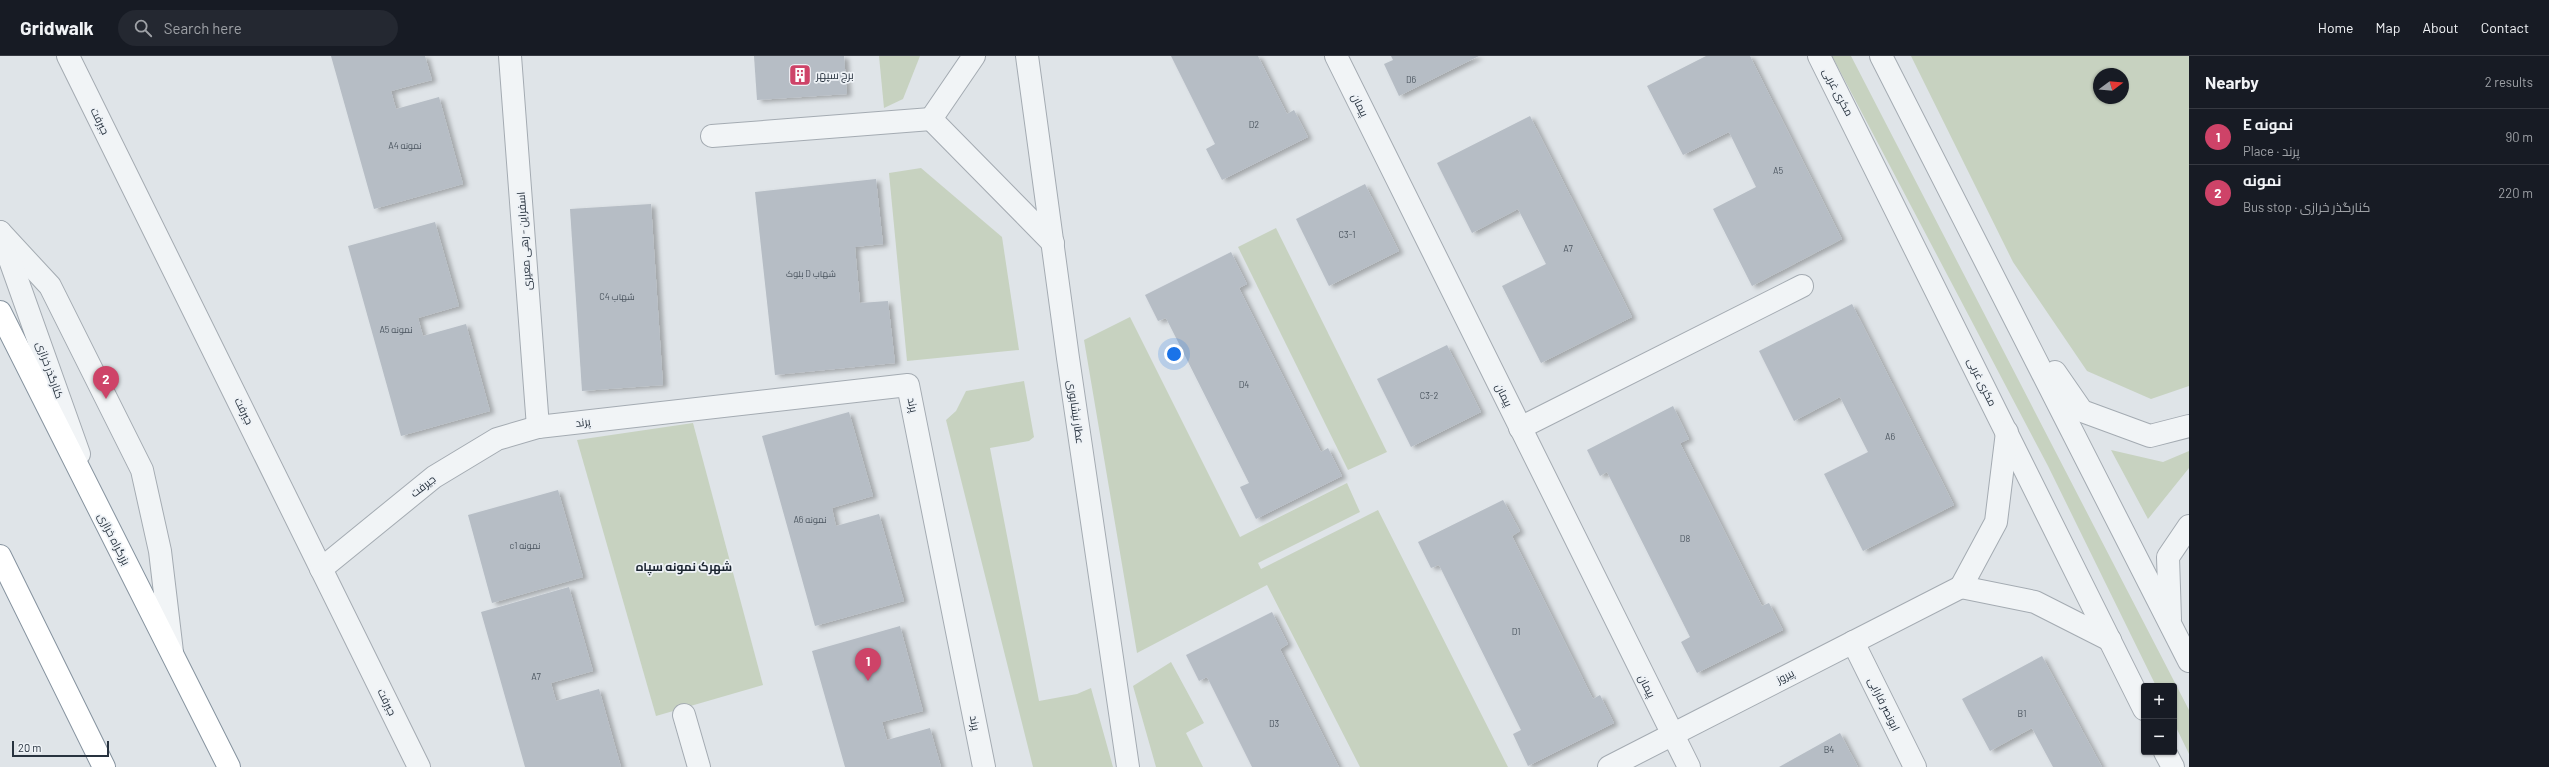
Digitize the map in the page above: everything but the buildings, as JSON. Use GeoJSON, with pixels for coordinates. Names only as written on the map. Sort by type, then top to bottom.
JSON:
{"type":"FeatureCollection","features":[{"type":"Feature","properties":{"kind":"highway","name":"بزرگراه خرازی"},"geometry":{"type":"LineString","coordinates":[[0,312],[229,767]]}},
{"type":"Feature","properties":{"kind":"highway"},"geometry":{"type":"LineString","coordinates":[[0,556],[104,767]]}},
{"type":"Feature","properties":{"kind":"street","name":"جيرفت"},"geometry":{"type":"LineString","coordinates":[[68,56],[419,767]]}},
{"type":"Feature","properties":{"kind":"street","name":"اسفراين - رهی معیری"},"geometry":{"type":"LineString","coordinates":[[510,56],[538,427]]}},
{"type":"Feature","properties":{"kind":"street"},"geometry":{"type":"LineString","coordinates":[[931,119],[974,56]]}},
{"type":"Feature","properties":{"kind":"street","name":"عطار نیشابوری"},"geometry":{"type":"LineString","coordinates":[[1027,56],[1128,767]]}},
{"type":"Feature","properties":{"kind":"street","name":"پیمان"},"geometry":{"type":"LineString","coordinates":[[1336,56],[1689,767]]}},
{"type":"Feature","properties":{"kind":"street","name":"مکری غربی"},"geometry":{"type":"LineString","coordinates":[[1819,56],[2141,703]]}},
{"type":"Feature","properties":{"kind":"street"},"geometry":{"type":"LineString","coordinates":[[1881,56],[2189,661]]}},
{"type":"Feature","properties":{"kind":"street"},"geometry":{"type":"LineString","coordinates":[[712,136],[931,119],[1053,243]]}},
{"type":"Feature","properties":{"kind":"street"},"geometry":{"type":"LineString","coordinates":[[0,232],[50,286],[142,470],[160,551],[172,655]]}},
{"type":"Feature","properties":{"kind":"street","name":"کنارگذر خرازی"},"geometry":{"type":"LineString","coordinates":[[0,232],[99,509]]}},
{"type":"Feature","properties":{"kind":"street"},"geometry":{"type":"LineString","coordinates":[[1520,428],[1802,286]]}},
{"type":"Feature","properties":{"kind":"street"},"geometry":{"type":"LineString","coordinates":[[2011,311],[2082,411],[2150,436],[2189,426]]}},
{"type":"Feature","properties":{"kind":"street","name":"پرند"},"geometry":{"type":"LineString","coordinates":[[538,427],[908,385],[984,767]]}},
{"type":"Feature","properties":{"kind":"street","name":"جیرفت"},"geometry":{"type":"LineString","coordinates":[[321,569],[434,477],[497,439],[538,427]]}},
{"type":"Feature","properties":{"kind":"street"},"geometry":{"type":"LineString","coordinates":[[2007,432],[1996,522],[1961,586],[2035,602],[2110,640]]}},
{"type":"Feature","properties":{"kind":"street"},"geometry":{"type":"LineString","coordinates":[[2170,626],[2168,557],[2189,526]]}},
{"type":"Feature","properties":{"kind":"street","name":"پیروز"},"geometry":{"type":"LineString","coordinates":[[1609,767],[1961,586]]}},
{"type":"Feature","properties":{"kind":"street","name":"ابونصر فارابی"},"geometry":{"type":"LineString","coordinates":[[1853,642],[1915,767]]}},
{"type":"Feature","properties":{"kind":"street"},"geometry":{"type":"LineString","coordinates":[[684,715],[699,767]]}},
{"type":"Feature","properties":{"kind":"street"},"geometry":{"type":"LineString","coordinates":[[2166,755],[2172,767]]}},
{"type":"Feature","properties":{"kind":"green space"},"geometry":{"type":"Polygon","coordinates":[[[879,56],[920,56],[903,99],[884,108],[879,56]]]}},
{"type":"Feature","properties":{"kind":"green space"},"geometry":{"type":"Polygon","coordinates":[[[1832,56],[1851,56],[2175,683],[2155,683],[2048,466],[1832,56]]]}},
{"type":"Feature","properties":{"kind":"green space"},"geometry":{"type":"Polygon","coordinates":[[[1911,56],[2189,56],[2189,386],[2151,399],[2087,371],[2013,262],[1911,56]]]}},
{"type":"Feature","properties":{"kind":"green space"},"geometry":{"type":"Polygon","coordinates":[[[921,168],[1002,237],[1019,350],[907,361],[889,173],[921,168]]]}},
{"type":"Feature","properties":{"kind":"green space"},"geometry":{"type":"Polygon","coordinates":[[[1276,228],[1387,452],[1348,470],[1238,247],[1276,228]]]}},
{"type":"Feature","properties":{"kind":"green space"},"geometry":{"type":"Polygon","coordinates":[[[1130,317],[1240,537],[1347,483],[1360,512],[1258,563],[1261,569],[1378,510],[1508,767],[1360,767],[1267,585],[1137,653],[1084,340],[1130,317]]]}},
{"type":"Feature","properties":{"kind":"green space"},"geometry":{"type":"Polygon","coordinates":[[[1024,381],[1034,437],[1029,441],[990,448],[1039,701],[1077,694],[1091,688],[1113,767],[1033,767],[946,420],[956,411],[966,391],[1024,381]]]}},
{"type":"Feature","properties":{"kind":"green space"},"geometry":{"type":"Polygon","coordinates":[[[693,423],[763,685],[656,716],[577,440],[693,423]]]}},
{"type":"Feature","properties":{"kind":"green space"},"geometry":{"type":"Polygon","coordinates":[[[2111,450],[2163,462],[2189,451],[2189,468],[2148,519],[2111,450]]]}},
{"type":"Feature","properties":{"kind":"green space"},"geometry":{"type":"Polygon","coordinates":[[[1171,662],[1204,723],[1186,733],[1203,767],[1156,767],[1133,686],[1171,662]]]}},
{"type":"Feature","properties":{"kind":"green space"},"geometry":{"type":"Polygon","coordinates":[[[2177,687],[2189,710],[2189,754],[2177,729],[2177,687]]]}},
{"type":"Feature","properties":{"kind":"place","name":"برج سپهر"},"geometry":{"type":"Point","coordinates":[800,75]}},
{"type":"Feature","properties":{"kind":"place","name":"نمونه"},"geometry":{"type":"Point","coordinates":[106,399]}},
{"type":"Feature","properties":{"kind":"place","name":"E نمونه"},"geometry":{"type":"Point","coordinates":[868,681]}},
{"type":"Feature","properties":{"kind":"district","name":"شهرک نمونه سپاه"},"geometry":{"type":"Point","coordinates":[684,567]}}]}
